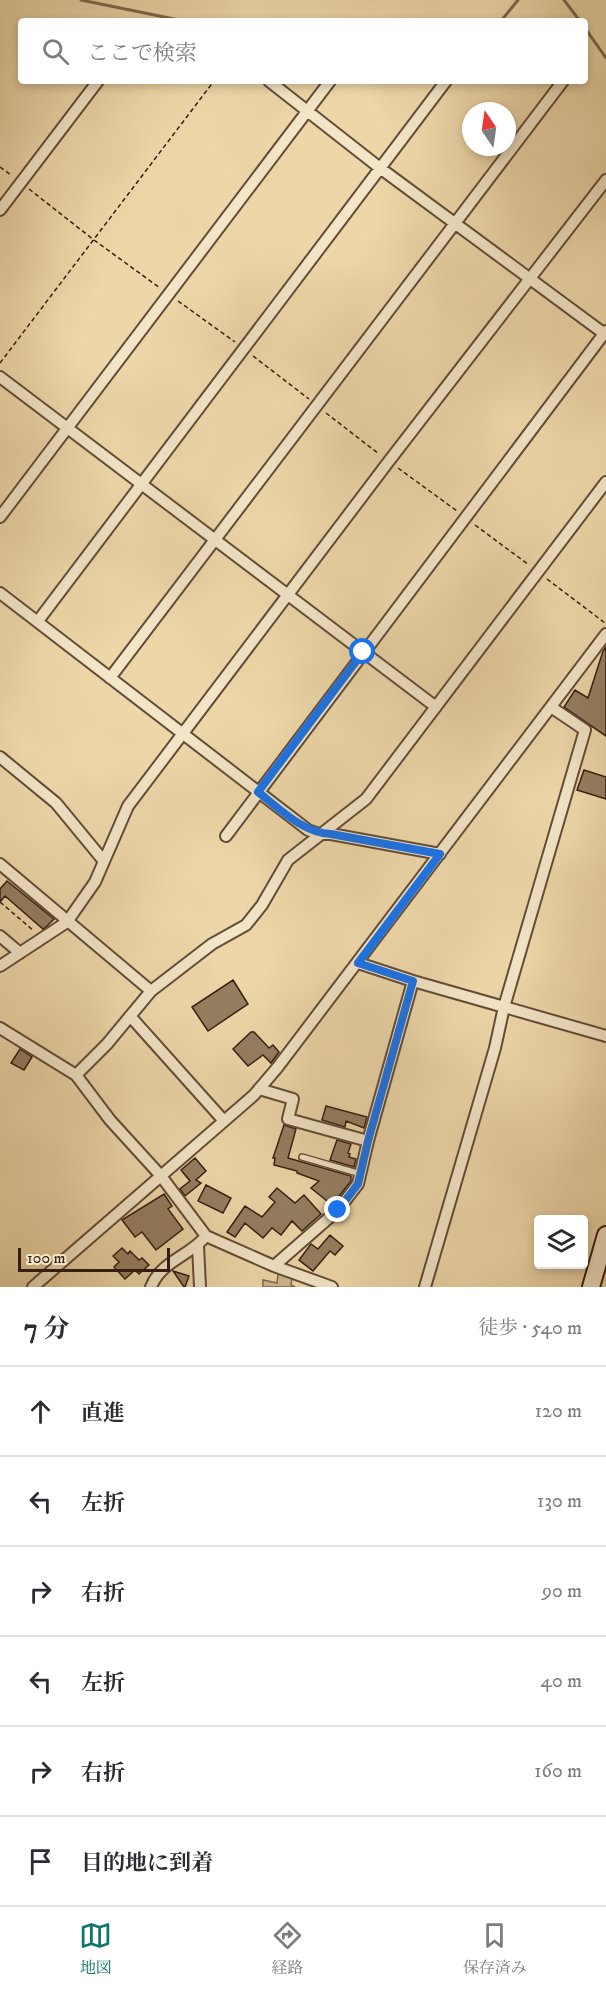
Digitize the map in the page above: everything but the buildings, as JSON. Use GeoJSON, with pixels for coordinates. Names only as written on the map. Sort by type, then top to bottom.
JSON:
{"type":"FeatureCollection","features":[{"type":"Feature","properties":{"kind":"street"},"geometry":{"type":"LineString","coordinates":[[0,210],[96,84]]}},
{"type":"Feature","properties":{"kind":"street"},"geometry":{"type":"LineString","coordinates":[[226,836],[605,333],[380,168],[273,84]]}},
{"type":"Feature","properties":{"kind":"street"},"geometry":{"type":"LineString","coordinates":[[0,517],[328,84]]}},
{"type":"Feature","properties":{"kind":"street"},"geometry":{"type":"LineString","coordinates":[[38,621],[444,84]]}},
{"type":"Feature","properties":{"kind":"street"},"geometry":{"type":"LineString","coordinates":[[110,678],[561,84]]}},
{"type":"Feature","properties":{"kind":"street"},"geometry":{"type":"LineString","coordinates":[[0,966],[67,922],[95,882],[128,806],[606,180]]}},
{"type":"Feature","properties":{"kind":"street"},"geometry":{"type":"LineString","coordinates":[[0,376],[436,707]]}},
{"type":"Feature","properties":{"kind":"street"},"geometry":{"type":"LineString","coordinates":[[76,1075],[107,1044],[151,991],[212,944],[246,925],[262,905],[288,860],[366,799],[606,482]]}},
{"type":"Feature","properties":{"kind":"street"},"geometry":{"type":"LineString","coordinates":[[0,593],[308,830],[440,854]]}},
{"type":"Feature","properties":{"kind":"street"},"geometry":{"type":"LineString","coordinates":[[33,1287],[259,1089],[358,963],[606,634]]}},
{"type":"Feature","properties":{"kind":"street"},"geometry":{"type":"LineString","coordinates":[[425,1287],[585,730],[551,707]]}},
{"type":"Feature","properties":{"kind":"street"},"geometry":{"type":"LineString","coordinates":[[0,757],[56,803],[103,860]]}},
{"type":"Feature","properties":{"kind":"street"},"geometry":{"type":"LineString","coordinates":[[0,864],[151,991]]}},
{"type":"Feature","properties":{"kind":"street"},"geometry":{"type":"LineString","coordinates":[[0,936],[20,953]]}},
{"type":"Feature","properties":{"kind":"street"},"geometry":{"type":"LineString","coordinates":[[358,963],[606,1036]]}},
{"type":"Feature","properties":{"kind":"street"},"geometry":{"type":"LineString","coordinates":[[274,1266],[338,1210],[358,1184],[413,981]]}},
{"type":"Feature","properties":{"kind":"street"},"geometry":{"type":"LineString","coordinates":[[130,1016],[224,1121]]}},
{"type":"Feature","properties":{"kind":"street"},"geometry":{"type":"LineString","coordinates":[[0,1028],[76,1075],[110,1120],[161,1176],[206,1236],[274,1266],[332,1287]]}},
{"type":"Feature","properties":{"kind":"street"},"geometry":{"type":"LineString","coordinates":[[259,1089],[293,1099],[288,1119],[368,1141]]}},
{"type":"Feature","properties":{"kind":"street"},"geometry":{"type":"LineString","coordinates":[[591,1287],[606,1235]]}},
{"type":"Feature","properties":{"kind":"street"},"geometry":{"type":"LineString","coordinates":[[151,1287],[159,1273],[180,1256],[198,1246],[206,1236]]}},
{"type":"Feature","properties":{"kind":"street"},"geometry":{"type":"LineString","coordinates":[[198,1246],[200,1287]]}},
{"type":"Feature","properties":{"kind":"lane"},"geometry":{"type":"LineString","coordinates":[[302,1157],[361,1173]]}},
{"type":"Feature","properties":{"kind":"path"},"geometry":{"type":"LineString","coordinates":[[0,363],[212,84]]}},
{"type":"Feature","properties":{"kind":"path"},"geometry":{"type":"LineString","coordinates":[[0,167],[94,240]]}},
{"type":"Feature","properties":{"kind":"path"},"geometry":{"type":"LineString","coordinates":[[538,572],[606,624]]}},
{"type":"Feature","properties":{"kind":"path"},"geometry":{"type":"LineString","coordinates":[[0,902],[42,938]]}},
{"type":"Feature","properties":{"kind":"shaded area"},"geometry":{"type":"Polygon","coordinates":[[[278,1274],[292,1278],[291,1285],[295,1287],[263,1287],[263,1280],[277,1283],[278,1274]]]}},
{"type":"Feature","properties":{"kind":"waterway"},"geometry":{"type":"LineString","coordinates":[[81,0],[169,18]]}},
{"type":"Feature","properties":{"kind":"waterway"},"geometry":{"type":"LineString","coordinates":[[503,18],[518,0]]}},
{"type":"Feature","properties":{"kind":"waterway"},"geometry":{"type":"LineString","coordinates":[[564,0],[578,18]]}},
{"type":"Feature","properties":{"kind":"waterway"},"geometry":{"type":"LineString","coordinates":[[588,32],[606,58]]}},
{"type":"Feature","properties":{"kind":"route"},"geometry":{"type":"LineString","coordinates":[[338,1210],[358,1184],[413,981],[358,963],[440,854],[308,830],[258,792],[363,652]]}}]}
